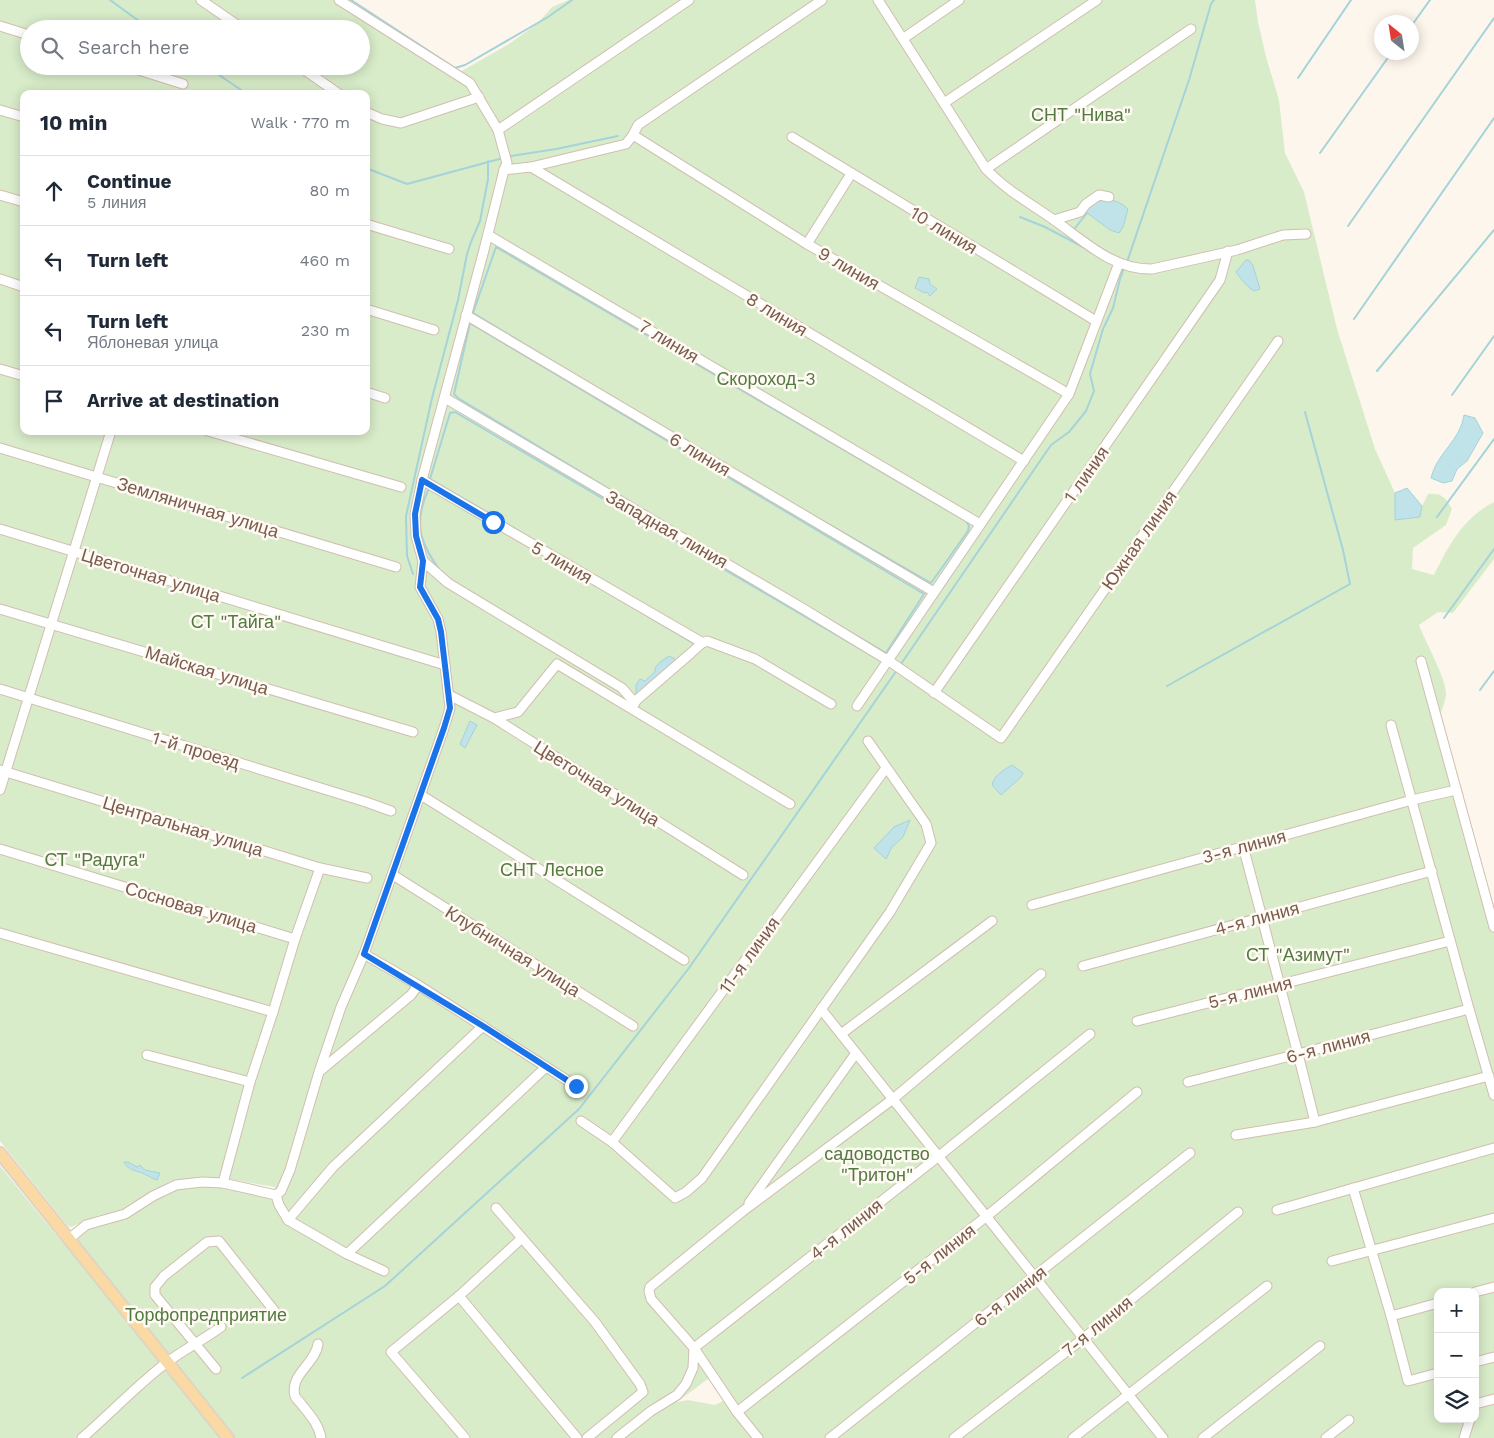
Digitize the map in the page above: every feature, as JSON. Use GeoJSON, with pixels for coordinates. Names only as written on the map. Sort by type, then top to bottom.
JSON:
{"type":"FeatureCollection","features":[{"type":"Feature","properties":{"kind":"main road"},"geometry":{"type":"LineString","coordinates":[[0,1153],[228,1438]]}},
{"type":"Feature","properties":{"kind":"street"},"geometry":{"type":"LineString","coordinates":[[201,0],[230,20]]}},
{"type":"Feature","properties":{"kind":"street"},"geometry":{"type":"LineString","coordinates":[[69,1239],[86,1225],[125,1214],[153,1196],[176,1185],[202,1182],[223,1183],[276,1195],[281,1192],[290,1170],[319,1072],[393,875],[450,708],[438,619],[420,587],[423,561],[416,536],[415,514],[422,480],[507,163],[498,130],[470,83],[339,0]]}},
{"type":"Feature","properties":{"kind":"street"},"geometry":{"type":"LineString","coordinates":[[498,130],[689,0]]}},
{"type":"Feature","properties":{"kind":"street"},"geometry":{"type":"LineString","coordinates":[[504,170],[531,167],[626,144],[638,125],[822,0]]}},
{"type":"Feature","properties":{"kind":"street"},"geometry":{"type":"LineString","coordinates":[[878,0],[904,38],[986,170],[1011,191],[1101,254],[1121,265],[1152,269],[1237,250],[1283,235],[1306,234]]}},
{"type":"Feature","properties":{"kind":"street"},"geometry":{"type":"LineString","coordinates":[[904,38],[959,0]]}},
{"type":"Feature","properties":{"kind":"street"},"geometry":{"type":"LineString","coordinates":[[944,103],[1097,0]]}},
{"type":"Feature","properties":{"kind":"street"},"geometry":{"type":"LineString","coordinates":[[0,26],[20,32]]}},
{"type":"Feature","properties":{"kind":"street"},"geometry":{"type":"LineString","coordinates":[[986,170],[1191,29]]}},
{"type":"Feature","properties":{"kind":"street"},"geometry":{"type":"LineString","coordinates":[[154,75],[183,84]]}},
{"type":"Feature","properties":{"kind":"street"},"geometry":{"type":"LineString","coordinates":[[311,75],[333,90]]}},
{"type":"Feature","properties":{"kind":"street"},"geometry":{"type":"LineString","coordinates":[[370,114],[401,123],[479,97]]}},
{"type":"Feature","properties":{"kind":"street"},"geometry":{"type":"LineString","coordinates":[[0,110],[20,117]]}},
{"type":"Feature","properties":{"kind":"street","name":"9 линия"},"geometry":{"type":"LineString","coordinates":[[633,135],[808,244],[1069,394]]}},
{"type":"Feature","properties":{"kind":"street","name":"10 линия"},"geometry":{"type":"LineString","coordinates":[[792,137],[1096,322]]}},
{"type":"Feature","properties":{"kind":"street","name":"8 линия"},"geometry":{"type":"LineString","coordinates":[[531,167],[1024,460]]}},
{"type":"Feature","properties":{"kind":"street"},"geometry":{"type":"LineString","coordinates":[[808,244],[852,174]]}},
{"type":"Feature","properties":{"kind":"street"},"geometry":{"type":"LineString","coordinates":[[0,195],[20,201]]}},
{"type":"Feature","properties":{"kind":"street"},"geometry":{"type":"LineString","coordinates":[[1054,220],[1080,212],[1086,204],[1099,195],[1109,197]]}},
{"type":"Feature","properties":{"kind":"street"},"geometry":{"type":"LineString","coordinates":[[370,225],[449,249]]}},
{"type":"Feature","properties":{"kind":"street","name":"7 линия"},"geometry":{"type":"LineString","coordinates":[[488,235],[980,524]]}},
{"type":"Feature","properties":{"kind":"street","name":"1 линия"},"geometry":{"type":"LineString","coordinates":[[934,693],[1220,280],[1228,251]]}},
{"type":"Feature","properties":{"kind":"street"},"geometry":{"type":"LineString","coordinates":[[857,706],[895,665],[934,592],[1069,394],[1096,322],[1121,265]]}},
{"type":"Feature","properties":{"kind":"street"},"geometry":{"type":"LineString","coordinates":[[0,280],[20,286]]}},
{"type":"Feature","properties":{"kind":"street"},"geometry":{"type":"LineString","coordinates":[[370,310],[434,330]]}},
{"type":"Feature","properties":{"kind":"street","name":"6 линия"},"geometry":{"type":"LineString","coordinates":[[466,315],[934,592]]}},
{"type":"Feature","properties":{"kind":"street","name":"Южная линия"},"geometry":{"type":"LineString","coordinates":[[1001,738],[1278,341]]}},
{"type":"Feature","properties":{"kind":"street"},"geometry":{"type":"LineString","coordinates":[[0,369],[20,375]]}},
{"type":"Feature","properties":{"kind":"street"},"geometry":{"type":"LineString","coordinates":[[370,393],[384,398]]}},
{"type":"Feature","properties":{"kind":"street","name":"Западная линия"},"geometry":{"type":"LineString","coordinates":[[445,398],[802,608],[895,665],[1001,738]]}},
{"type":"Feature","properties":{"kind":"street"},"geometry":{"type":"LineString","coordinates":[[0,790],[3,770],[28,698],[110,435]]}},
{"type":"Feature","properties":{"kind":"street"},"geometry":{"type":"LineString","coordinates":[[222,435],[401,487]]}},
{"type":"Feature","properties":{"kind":"street","name":"Земляничная улица"},"geometry":{"type":"LineString","coordinates":[[0,448],[396,567]]}},
{"type":"Feature","properties":{"kind":"street","name":"5 линия"},"geometry":{"type":"LineString","coordinates":[[422,480],[703,642],[708,641],[755,659],[831,704]]}},
{"type":"Feature","properties":{"kind":"street","name":"Цветочная улица"},"geometry":{"type":"LineString","coordinates":[[0,529],[445,665]]}},
{"type":"Feature","properties":{"kind":"street"},"geometry":{"type":"LineString","coordinates":[[423,561],[448,583],[622,688],[631,705]]}},
{"type":"Feature","properties":{"kind":"street","name":"Майская улица"},"geometry":{"type":"LineString","coordinates":[[0,609],[413,732]]}},
{"type":"Feature","properties":{"kind":"street"},"geometry":{"type":"LineString","coordinates":[[631,705],[703,642]]}},
{"type":"Feature","properties":{"kind":"street"},"geometry":{"type":"LineString","coordinates":[[1421,661],[1494,927]]}},
{"type":"Feature","properties":{"kind":"street"},"geometry":{"type":"LineString","coordinates":[[494,718],[518,712],[557,664],[631,705],[790,804]]}},
{"type":"Feature","properties":{"kind":"street","name":"1-й проезд"},"geometry":{"type":"LineString","coordinates":[[0,689],[392,811]]}},
{"type":"Feature","properties":{"kind":"street","name":"Цветочная улица"},"geometry":{"type":"LineString","coordinates":[[449,695],[494,718],[743,875]]}},
{"type":"Feature","properties":{"kind":"street"},"geometry":{"type":"LineString","coordinates":[[1391,725],[1494,1095]]}},
{"type":"Feature","properties":{"kind":"street"},"geometry":{"type":"LineString","coordinates":[[580,1120],[612,1142],[675,1198],[686,1192],[702,1178],[890,912],[931,843],[926,824],[868,741]]}},
{"type":"Feature","properties":{"kind":"street","name":"11-я линия"},"geometry":{"type":"LineString","coordinates":[[612,1142],[886,768]]}},
{"type":"Feature","properties":{"kind":"street","name":"Центральная улица"},"geometry":{"type":"LineString","coordinates":[[3,770],[320,868],[367,878]]}},
{"type":"Feature","properties":{"kind":"street","name":"3-я линия"},"geometry":{"type":"LineString","coordinates":[[1032,904],[1412,800],[1456,790]]}},
{"type":"Feature","properties":{"kind":"street"},"geometry":{"type":"LineString","coordinates":[[421,795],[684,960]]}},
{"type":"Feature","properties":{"kind":"street"},"geometry":{"type":"LineString","coordinates":[[1243,846],[1314,1122]]}},
{"type":"Feature","properties":{"kind":"street","name":"Сосновая улица"},"geometry":{"type":"LineString","coordinates":[[0,849],[295,939]]}},
{"type":"Feature","properties":{"kind":"street"},"geometry":{"type":"LineString","coordinates":[[223,1183],[250,1082],[295,939],[320,868]]}},
{"type":"Feature","properties":{"kind":"street","name":"4-я линия"},"geometry":{"type":"LineString","coordinates":[[1083,966],[1432,871]]}},
{"type":"Feature","properties":{"kind":"street","name":"Клубничная улица"},"geometry":{"type":"LineString","coordinates":[[393,875],[633,1026]]}},
{"type":"Feature","properties":{"kind":"street"},"geometry":{"type":"LineString","coordinates":[[841,1034],[992,921]]}},
{"type":"Feature","properties":{"kind":"street"},"geometry":{"type":"LineString","coordinates":[[0,933],[273,1012]]}},
{"type":"Feature","properties":{"kind":"street","name":"5-я линия"},"geometry":{"type":"LineString","coordinates":[[1137,1021],[1450,941]]}},
{"type":"Feature","properties":{"kind":"street"},"geometry":{"type":"LineString","coordinates":[[364,954],[483,1026],[576,1086]]}},
{"type":"Feature","properties":{"kind":"street"},"geometry":{"type":"LineString","coordinates":[[758,1438],[737,1412],[694,1348],[651,1299],[650,1287],[743,1211],[893,1099],[1041,974]]}},
{"type":"Feature","properties":{"kind":"street"},"geometry":{"type":"LineString","coordinates":[[319,1072],[411,995],[418,986]]}},
{"type":"Feature","properties":{"kind":"street"},"geometry":{"type":"LineString","coordinates":[[821,1009],[1163,1438]]}},
{"type":"Feature","properties":{"kind":"street","name":"6-я линия"},"geometry":{"type":"LineString","coordinates":[[1188,1082],[1469,1009]]}},
{"type":"Feature","properties":{"kind":"street"},"geometry":{"type":"LineString","coordinates":[[288,1220],[333,1167],[483,1026]]}},
{"type":"Feature","properties":{"kind":"street","name":"4-я линия"},"geometry":{"type":"LineString","coordinates":[[694,1348],[939,1156],[1090,1034]]}},
{"type":"Feature","properties":{"kind":"street"},"geometry":{"type":"LineString","coordinates":[[743,1211],[856,1053]]}},
{"type":"Feature","properties":{"kind":"street"},"geometry":{"type":"LineString","coordinates":[[147,1055],[250,1082]]}},
{"type":"Feature","properties":{"kind":"street"},"geometry":{"type":"LineString","coordinates":[[347,1254],[546,1067]]}},
{"type":"Feature","properties":{"kind":"street"},"geometry":{"type":"LineString","coordinates":[[1236,1135],[1314,1122],[1489,1076]]}},
{"type":"Feature","properties":{"kind":"street","name":"5-я линия"},"geometry":{"type":"LineString","coordinates":[[737,1412],[987,1216],[1137,1092]]}},
{"type":"Feature","properties":{"kind":"street"},"geometry":{"type":"LineString","coordinates":[[1278,1210],[1494,1148]]}},
{"type":"Feature","properties":{"kind":"street","name":"6-я линия"},"geometry":{"type":"LineString","coordinates":[[830,1438],[1190,1153]]}},
{"type":"Feature","properties":{"kind":"street"},"geometry":{"type":"LineString","coordinates":[[1353,1188],[1408,1381],[1434,1374]]}},
{"type":"Feature","properties":{"kind":"street"},"geometry":{"type":"LineString","coordinates":[[276,1195],[279,1205],[288,1220],[347,1254],[384,1272]]}},
{"type":"Feature","properties":{"kind":"street"},"geometry":{"type":"LineString","coordinates":[[496,1208],[595,1322],[640,1384],[643,1392],[587,1438]]}},
{"type":"Feature","properties":{"kind":"street","name":"7-я линия"},"geometry":{"type":"LineString","coordinates":[[954,1438],[1084,1338],[1238,1212]]}},
{"type":"Feature","properties":{"kind":"street"},"geometry":{"type":"LineString","coordinates":[[1332,1261],[1494,1218]]}},
{"type":"Feature","properties":{"kind":"street"},"geometry":{"type":"LineString","coordinates":[[465,1438],[391,1352],[459,1296],[522,1238]]}},
{"type":"Feature","properties":{"kind":"street"},"geometry":{"type":"LineString","coordinates":[[216,1369],[155,1295],[155,1288],[164,1276],[207,1242],[219,1240],[280,1318]]}},
{"type":"Feature","properties":{"kind":"street"},"geometry":{"type":"LineString","coordinates":[[1073,1438],[1128,1393],[1267,1286]]}},
{"type":"Feature","properties":{"kind":"street"},"geometry":{"type":"LineString","coordinates":[[1479,1291],[1494,1287]]}},
{"type":"Feature","properties":{"kind":"street"},"geometry":{"type":"LineString","coordinates":[[459,1296],[577,1438]]}},
{"type":"Feature","properties":{"kind":"street"},"geometry":{"type":"LineString","coordinates":[[1391,1316],[1434,1303]]}},
{"type":"Feature","properties":{"kind":"street"},"geometry":{"type":"LineString","coordinates":[[82,1438],[167,1362],[221,1327]]}},
{"type":"Feature","properties":{"kind":"street"},"geometry":{"type":"LineString","coordinates":[[318,1344],[318,1351],[315,1356],[298,1377],[295,1396],[320,1429],[322,1438]]}},
{"type":"Feature","properties":{"kind":"street"},"geometry":{"type":"LineString","coordinates":[[1203,1438],[1320,1346]]}},
{"type":"Feature","properties":{"kind":"street"},"geometry":{"type":"LineString","coordinates":[[617,1438],[651,1411],[677,1395],[686,1384],[693,1368],[694,1348]]}},
{"type":"Feature","properties":{"kind":"street"},"geometry":{"type":"LineString","coordinates":[[1479,1361],[1494,1357]]}},
{"type":"Feature","properties":{"kind":"street"},"geometry":{"type":"LineString","coordinates":[[1479,1403],[1494,1399]]}},
{"type":"Feature","properties":{"kind":"street"},"geometry":{"type":"LineString","coordinates":[[1326,1438],[1349,1420]]}},
{"type":"Feature","properties":{"kind":"street"},"geometry":{"type":"LineString","coordinates":[[1464,1438],[1469,1423]]}},
{"type":"Feature","properties":{"kind":"green space"},"geometry":{"type":"Polygon","coordinates":[[[0,0],[334,0],[365,20],[20,20],[20,75],[370,75],[370,23],[453,76],[509,44],[537,24],[552,7],[569,0],[1255,0],[1266,57],[1279,100],[1285,153],[1304,192],[1337,329],[1375,449],[1395,493],[1395,520],[1419,517],[1428,494],[1437,494],[1443,497],[1452,509],[1446,525],[1413,548],[1412,569],[1434,575],[1451,543],[1465,524],[1483,508],[1494,502],[1494,559],[1453,613],[1438,612],[1419,625],[1445,688],[1446,698],[1440,715],[1494,927],[1494,1438],[0,1438],[0,1166],[62,1242],[79,1237],[91,1228],[115,1221],[175,1189],[192,1185],[228,1187],[272,1195],[275,1187],[222,1178],[171,1181],[125,1210],[100,1215],[71,1227],[67,1225],[0,1141],[0,0]],[[709,1378],[677,1402],[688,1400],[715,1405],[723,1401],[709,1378]]]}},
{"type":"Feature","properties":{"kind":"water"},"geometry":{"type":"Polygon","coordinates":[[[1099,198],[1115,201],[1128,209],[1123,227],[1119,233],[1110,230],[1086,212],[1088,205],[1099,198]]]}},
{"type":"Feature","properties":{"kind":"water"},"geometry":{"type":"Polygon","coordinates":[[[1246,260],[1249,260],[1253,266],[1260,289],[1254,291],[1251,289],[1236,272],[1246,260]]]}},
{"type":"Feature","properties":{"kind":"water"},"geometry":{"type":"Polygon","coordinates":[[[919,277],[929,279],[930,284],[937,289],[930,296],[927,292],[925,293],[915,288],[919,277]]]}},
{"type":"Feature","properties":{"kind":"water"},"geometry":{"type":"Polygon","coordinates":[[[1464,415],[1475,418],[1483,433],[1467,461],[1457,469],[1452,481],[1443,483],[1431,478],[1438,462],[1454,440],[1464,415]]]}},
{"type":"Feature","properties":{"kind":"water"},"geometry":{"type":"Polygon","coordinates":[[[1407,488],[1422,506],[1420,517],[1395,520],[1395,493],[1407,488]]]}},
{"type":"Feature","properties":{"kind":"water"},"geometry":{"type":"Polygon","coordinates":[[[669,656],[675,659],[675,663],[639,695],[636,694],[636,685],[640,679],[645,681],[655,672],[655,668],[660,662],[669,656]]]}},
{"type":"Feature","properties":{"kind":"water"},"geometry":{"type":"Polygon","coordinates":[[[470,721],[477,725],[465,748],[460,744],[470,721]]]}},
{"type":"Feature","properties":{"kind":"water"},"geometry":{"type":"Polygon","coordinates":[[[1012,765],[1023,773],[1001,795],[992,785],[993,781],[1000,773],[1012,765]]]}},
{"type":"Feature","properties":{"kind":"water"},"geometry":{"type":"Polygon","coordinates":[[[910,820],[903,837],[892,847],[886,859],[874,848],[894,827],[910,820]]]}},
{"type":"Feature","properties":{"kind":"water"},"geometry":{"type":"Polygon","coordinates":[[[124,1162],[137,1167],[140,1165],[145,1170],[160,1173],[157,1180],[129,1168],[124,1162]]]}},
{"type":"Feature","properties":{"kind":"waterway"},"geometry":{"type":"LineString","coordinates":[[110,0],[138,20]]}},
{"type":"Feature","properties":{"kind":"waterway"},"geometry":{"type":"LineString","coordinates":[[351,0],[455,68],[465,65],[548,17],[572,0]]}},
{"type":"Feature","properties":{"kind":"waterway"},"geometry":{"type":"LineString","coordinates":[[1127,262],[1189,80],[1211,4],[1214,0]]}},
{"type":"Feature","properties":{"kind":"waterway"},"geometry":{"type":"LineString","coordinates":[[1298,78],[1351,0]]}},
{"type":"Feature","properties":{"kind":"waterway"},"geometry":{"type":"LineString","coordinates":[[1419,15],[1430,0]]}},
{"type":"Feature","properties":{"kind":"waterway"},"geometry":{"type":"LineString","coordinates":[[1348,226],[1494,18]]}},
{"type":"Feature","properties":{"kind":"waterway"},"geometry":{"type":"LineString","coordinates":[[1320,153],[1386,60]]}},
{"type":"Feature","properties":{"kind":"waterway"},"geometry":{"type":"LineString","coordinates":[[219,75],[241,90]]}},
{"type":"Feature","properties":{"kind":"waterway"},"geometry":{"type":"LineString","coordinates":[[1354,319],[1494,118]]}},
{"type":"Feature","properties":{"kind":"waterway"},"geometry":{"type":"LineString","coordinates":[[511,156],[618,136]]}},
{"type":"Feature","properties":{"kind":"waterway"},"geometry":{"type":"LineString","coordinates":[[370,170],[407,184],[503,158]]}},
{"type":"Feature","properties":{"kind":"waterway"},"geometry":{"type":"LineString","coordinates":[[413,574],[407,556],[406,516],[432,398],[458,300],[467,254],[480,221],[488,179],[488,161]]}},
{"type":"Feature","properties":{"kind":"waterway"},"geometry":{"type":"LineString","coordinates":[[1075,228],[1087,213]]}},
{"type":"Feature","properties":{"kind":"waterway"},"geometry":{"type":"LineString","coordinates":[[1020,217],[1045,227],[1083,247]]}},
{"type":"Feature","properties":{"kind":"waterway"},"geometry":{"type":"LineString","coordinates":[[1377,371],[1494,230]]}},
{"type":"Feature","properties":{"kind":"waterway"},"geometry":{"type":"LineString","coordinates":[[496,247],[966,521],[969,526],[968,531],[931,583],[701,451],[473,313],[496,247]]}},
{"type":"Feature","properties":{"kind":"waterway"},"geometry":{"type":"LineString","coordinates":[[901,664],[1051,445],[1069,432],[1086,411],[1094,391],[1090,374],[1103,329],[1113,308],[1124,268]]}},
{"type":"Feature","properties":{"kind":"waterway"},"geometry":{"type":"LineString","coordinates":[[470,323],[924,594],[886,653],[458,398],[454,394],[470,323]]}},
{"type":"Feature","properties":{"kind":"waterway"},"geometry":{"type":"LineString","coordinates":[[1452,395],[1494,336]]}},
{"type":"Feature","properties":{"kind":"waterway"},"geometry":{"type":"LineString","coordinates":[[519,531],[430,479],[450,413],[455,412],[876,658]]}},
{"type":"Feature","properties":{"kind":"waterway"},"geometry":{"type":"LineString","coordinates":[[1167,686],[1350,584],[1343,550],[1305,412]]}},
{"type":"Feature","properties":{"kind":"waterway"},"geometry":{"type":"LineString","coordinates":[[1437,517],[1494,439]]}},
{"type":"Feature","properties":{"kind":"waterway"},"geometry":{"type":"LineString","coordinates":[[429,488],[421,511],[420,530],[426,549],[439,569]]}},
{"type":"Feature","properties":{"kind":"waterway"},"geometry":{"type":"LineString","coordinates":[[1444,618],[1494,549]]}},
{"type":"Feature","properties":{"kind":"waterway"},"geometry":{"type":"LineString","coordinates":[[593,584],[693,643]]}},
{"type":"Feature","properties":{"kind":"waterway"},"geometry":{"type":"LineString","coordinates":[[242,1378],[385,1286],[579,1109],[689,968],[897,670]]}},
{"type":"Feature","properties":{"kind":"waterway"},"geometry":{"type":"LineString","coordinates":[[1480,690],[1494,671]]}},
{"type":"Feature","properties":{"kind":"route"},"geometry":{"type":"LineString","coordinates":[[493,522],[422,480],[415,514],[416,536],[423,561],[420,587],[438,619],[450,708],[364,954],[483,1026],[576,1086]]}},
{"type":"Feature","properties":{"kind":"park label","name":"СНТ \"Нива\""},"geometry":{"type":"Point","coordinates":[1081,114]}},
{"type":"Feature","properties":{"kind":"park label","name":"Скороход-3"},"geometry":{"type":"Point","coordinates":[766,378]}},
{"type":"Feature","properties":{"kind":"park label","name":"СТ \"Тайга\""},"geometry":{"type":"Point","coordinates":[236,621]}},
{"type":"Feature","properties":{"kind":"park label","name":"СТ \"Радуга\""},"geometry":{"type":"Point","coordinates":[95,859]}},
{"type":"Feature","properties":{"kind":"park label","name":"СНТ Лесное"},"geometry":{"type":"Point","coordinates":[552,869]}},
{"type":"Feature","properties":{"kind":"park label","name":"СТ \"Азимут\""},"geometry":{"type":"Point","coordinates":[1298,954]}},
{"type":"Feature","properties":{"kind":"park label","name":"садоводство \"Тритон\""},"geometry":{"type":"Point","coordinates":[877,1163]}},
{"type":"Feature","properties":{"kind":"park label","name":"Торфопредприятие"},"geometry":{"type":"Point","coordinates":[206,1314]}}]}
